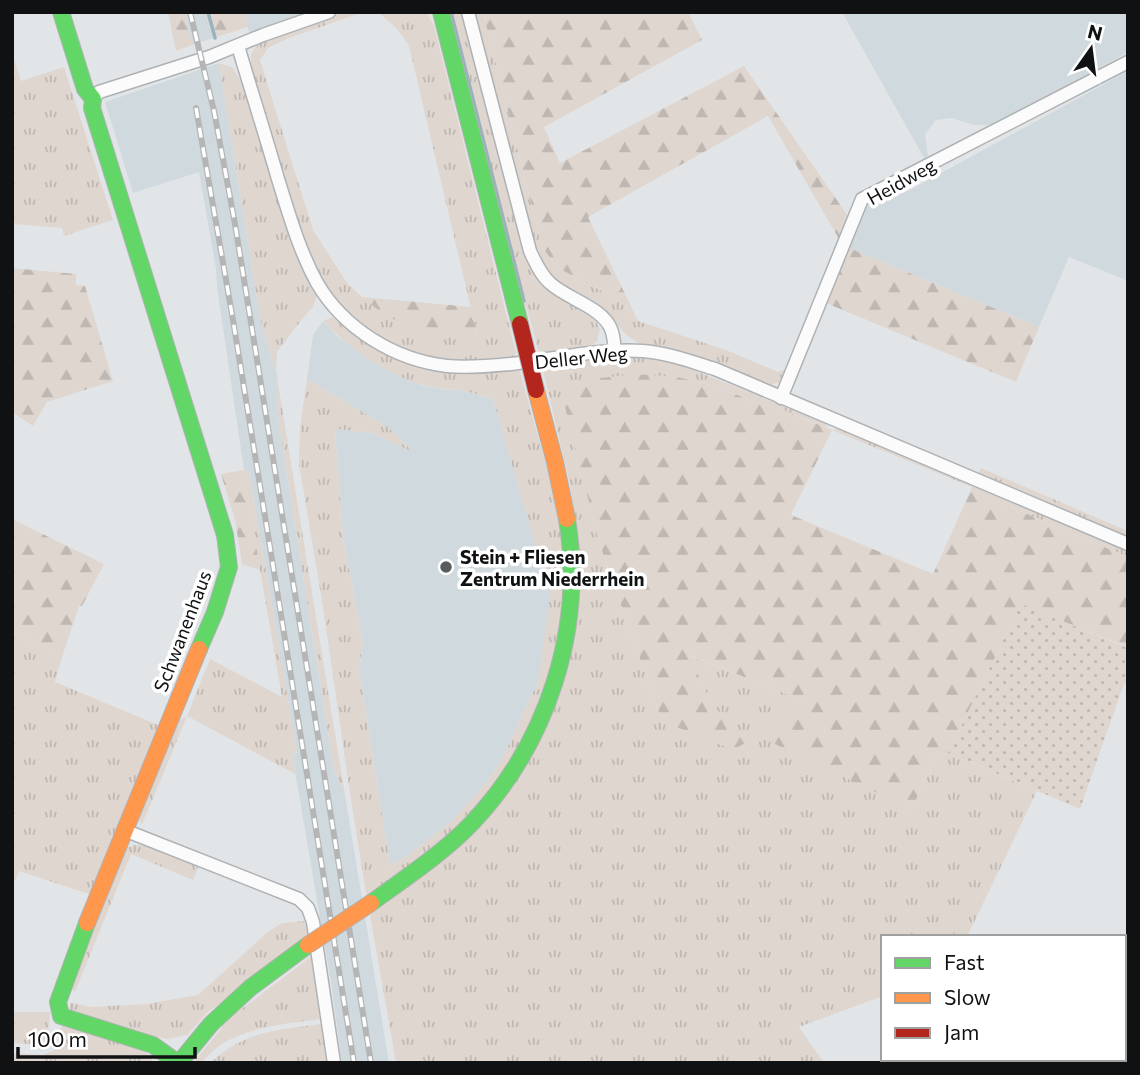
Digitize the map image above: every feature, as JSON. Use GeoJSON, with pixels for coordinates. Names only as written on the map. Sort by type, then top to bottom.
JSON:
{"type":"FeatureCollection","features":[{"type":"Feature","properties":{"kind":"main road","name":"Schwanenhaus"},"geometry":{"type":"LineString","coordinates":[[61,12],[86,89],[93,99],[92,108],[225,535],[229,567],[215,612],[100,889],[58,1002],[61,1016],[153,1045],[178,1063]]}},
{"type":"Feature","properties":{"kind":"main road"},"geometry":{"type":"LineString","coordinates":[[178,1063],[211,1024],[240,997],[453,841],[481,812],[524,753],[539,726],[558,673],[571,602],[570,538],[557,470],[441,12]]}},
{"type":"Feature","properties":{"kind":"street"},"geometry":{"type":"LineString","coordinates":[[93,99],[99,92],[238,46],[329,12]]}},
{"type":"Feature","properties":{"kind":"street"},"geometry":{"type":"LineString","coordinates":[[468,12],[530,251],[538,269],[549,283],[607,321],[612,331],[614,351]]}},
{"type":"Feature","properties":{"kind":"street","name":"Deller Weg"},"geometry":{"type":"LineString","coordinates":[[238,46],[293,227],[305,258],[332,304],[373,340],[420,361],[448,366],[511,364],[614,351],[646,351],[679,357],[715,369],[1128,544]]}},
{"type":"Feature","properties":{"kind":"street","name":"Heidweg"},"geometry":{"type":"LineString","coordinates":[[781,398],[862,199],[1128,62]]}},
{"type":"Feature","properties":{"kind":"street"},"geometry":{"type":"LineString","coordinates":[[124,830],[299,899],[308,908],[313,922],[334,1063]]}},
{"type":"Feature","properties":{"kind":"shaded area"},"geometry":{"type":"Polygon","coordinates":[[[185,12],[205,12],[213,38],[192,45],[185,12]]]}},
{"type":"Feature","properties":{"kind":"shaded area"},"geometry":{"type":"Polygon","coordinates":[[[245,12],[310,12],[249,33],[245,12]]]}},
{"type":"Feature","properties":{"kind":"shaded area"},"geometry":{"type":"Polygon","coordinates":[[[842,12],[1128,12],[1128,52],[1002,121],[974,125],[952,118],[936,120],[925,134],[928,156],[924,158],[842,12]]]}},
{"type":"Feature","properties":{"kind":"shaded area"},"geometry":{"type":"Polygon","coordinates":[[[219,63],[261,323],[276,371],[279,424],[334,770],[345,795],[389,1063],[342,1063],[292,754],[297,753],[249,472],[244,470],[216,269],[199,172],[133,193],[105,102],[219,63]]]}},
{"type":"Feature","properties":{"kind":"shaded area"},"geometry":{"type":"Polygon","coordinates":[[[1128,71],[1128,281],[1069,257],[1039,327],[849,248],[867,203],[899,185],[910,190],[1128,71]]]}},
{"type":"Feature","properties":{"kind":"shaded area","name":"Stein + Fliesen Zentrum Niederrhein"},"geometry":{"type":"Polygon","coordinates":[[[323,321],[338,337],[380,366],[405,378],[424,386],[464,391],[493,399],[551,596],[538,682],[502,759],[486,783],[453,820],[403,859],[390,865],[359,669],[363,642],[343,538],[335,429],[372,433],[411,450],[389,428],[307,379],[313,335],[323,321]]]}},
{"type":"Feature","properties":{"kind":"green space"},"geometry":{"type":"Polygon","coordinates":[[[168,12],[185,12],[192,45],[176,51],[168,12]]]}},
{"type":"Feature","properties":{"kind":"green space"},"geometry":{"type":"Polygon","coordinates":[[[205,12],[245,12],[248,27],[213,38],[205,12]]]}},
{"type":"Feature","properties":{"kind":"green space"},"geometry":{"type":"Polygon","coordinates":[[[343,12],[364,12],[289,38],[268,48],[260,60],[313,230],[347,283],[362,297],[477,334],[409,46],[395,27],[377,12],[426,12],[434,26],[517,357],[458,361],[406,349],[358,321],[324,283],[295,212],[251,58],[255,48],[272,38],[343,12]]]}},
{"type":"Feature","properties":{"kind":"green space"},"geometry":{"type":"Polygon","coordinates":[[[448,12],[461,12],[527,261],[540,284],[595,320],[600,329],[597,341],[589,348],[539,355],[507,249],[448,12]]]}},
{"type":"Feature","properties":{"kind":"green space"},"geometry":{"type":"Polygon","coordinates":[[[473,12],[483,12],[542,247],[558,268],[619,300],[638,321],[726,350],[778,372],[785,369],[780,382],[768,386],[680,351],[638,343],[624,333],[609,314],[557,282],[536,253],[473,12]]]}},
{"type":"Feature","properties":{"kind":"green space"},"geometry":{"type":"Polygon","coordinates":[[[483,12],[688,12],[702,40],[544,127],[560,163],[744,66],[848,216],[839,239],[768,116],[588,217],[638,321],[619,300],[558,268],[542,247],[483,12]]]}},
{"type":"Feature","properties":{"kind":"green space"},"geometry":{"type":"Polygon","coordinates":[[[12,52],[21,81],[64,67],[113,220],[64,236],[62,228],[12,224],[12,52]]]}},
{"type":"Feature","properties":{"kind":"green space"},"geometry":{"type":"Polygon","coordinates":[[[219,63],[233,68],[246,90],[296,254],[317,296],[313,307],[277,352],[276,371],[261,323],[219,63]]]}},
{"type":"Feature","properties":{"kind":"green space"},"geometry":{"type":"Polygon","coordinates":[[[849,248],[1039,327],[1016,382],[826,303],[849,248]]]}},
{"type":"Feature","properties":{"kind":"green space"},"geometry":{"type":"Polygon","coordinates":[[[12,268],[76,274],[76,285],[85,286],[113,381],[47,402],[33,426],[12,412],[12,268]]]}},
{"type":"Feature","properties":{"kind":"green space"},"geometry":{"type":"Polygon","coordinates":[[[362,297],[471,307],[477,335],[444,333],[410,326],[386,315],[362,297]]]}},
{"type":"Feature","properties":{"kind":"green space"},"geometry":{"type":"Polygon","coordinates":[[[332,317],[382,353],[414,366],[470,373],[519,369],[552,485],[565,548],[559,644],[534,716],[511,763],[451,835],[367,899],[299,464],[300,427],[307,379],[389,428],[413,452],[372,433],[335,429],[343,538],[363,642],[359,669],[390,865],[403,859],[453,820],[486,783],[502,759],[538,682],[550,596],[493,399],[469,392],[428,386],[396,375],[356,350],[323,321],[332,317]]]}},
{"type":"Feature","properties":{"kind":"green space"},"geometry":{"type":"Polygon","coordinates":[[[644,357],[681,365],[826,423],[828,428],[714,386],[677,377],[588,497],[599,542],[662,721],[712,705],[688,655],[810,703],[911,809],[938,755],[948,753],[1037,791],[968,935],[881,935],[881,997],[799,1027],[824,1063],[396,1063],[370,915],[432,868],[477,826],[567,671],[578,617],[581,576],[570,485],[542,366],[597,358],[644,357]]]}},
{"type":"Feature","properties":{"kind":"green space"},"geometry":{"type":"Polygon","coordinates":[[[276,371],[345,795],[334,770],[279,424],[276,371]]]}},
{"type":"Feature","properties":{"kind":"green space"},"geometry":{"type":"Polygon","coordinates":[[[635,374],[677,377],[714,386],[832,430],[791,515],[933,574],[971,490],[1128,557],[1128,647],[1021,605],[948,753],[938,755],[911,809],[773,743],[774,730],[791,709],[809,703],[689,655],[712,705],[749,741],[738,747],[726,747],[662,721],[599,542],[559,383],[635,374]]]}},
{"type":"Feature","properties":{"kind":"green space"},"geometry":{"type":"Polygon","coordinates":[[[839,428],[1128,551],[1128,557],[971,490],[972,487],[832,430],[839,428]]]}},
{"type":"Feature","properties":{"kind":"green space"},"geometry":{"type":"Polygon","coordinates":[[[981,468],[1128,531],[1128,540],[977,476],[981,468]]]}},
{"type":"Feature","properties":{"kind":"green space"},"geometry":{"type":"Polygon","coordinates":[[[244,470],[249,472],[297,752],[292,754],[295,774],[187,716],[210,659],[282,697],[244,470]]]}},
{"type":"Feature","properties":{"kind":"green space"},"geometry":{"type":"Polygon","coordinates":[[[244,470],[260,570],[242,564],[235,520],[221,474],[244,470]]]}},
{"type":"Feature","properties":{"kind":"green space"},"geometry":{"type":"Polygon","coordinates":[[[12,519],[104,564],[82,606],[79,606],[63,654],[12,634],[12,519]]]}},
{"type":"Feature","properties":{"kind":"green space"},"geometry":{"type":"Polygon","coordinates":[[[1021,604],[1128,648],[1128,685],[1124,684],[1080,809],[948,753],[1021,604]]]}},
{"type":"Feature","properties":{"kind":"green space"},"geometry":{"type":"Polygon","coordinates":[[[12,634],[63,654],[55,682],[163,727],[92,895],[19,871],[12,887],[12,634]]]}},
{"type":"Feature","properties":{"kind":"green space"},"geometry":{"type":"Polygon","coordinates":[[[187,716],[142,825],[137,817],[177,722],[187,716]]]}},
{"type":"Feature","properties":{"kind":"green space"},"geometry":{"type":"Polygon","coordinates":[[[145,845],[198,867],[193,880],[131,854],[75,992],[68,984],[124,849],[145,845]]]}},
{"type":"Feature","properties":{"kind":"green space"},"geometry":{"type":"Polygon","coordinates":[[[305,921],[310,938],[208,1012],[187,1035],[167,1039],[69,1010],[72,1003],[91,1007],[146,1004],[198,995],[269,931],[282,923],[305,921]]]}},
{"type":"Feature","properties":{"kind":"green space"},"geometry":{"type":"Polygon","coordinates":[[[312,956],[320,1019],[245,1033],[219,1046],[201,1063],[193,1063],[230,1018],[312,956]]]}},
{"type":"Feature","properties":{"kind":"green space"},"geometry":{"type":"Polygon","coordinates":[[[12,1012],[50,1012],[48,1034],[42,1042],[12,1043],[12,1012]]]}},
{"type":"Feature","properties":{"kind":"green space"},"geometry":{"type":"Polygon","coordinates":[[[1128,1012],[1128,1063],[1060,1063],[1126,1061],[1128,1012]]]}},
{"type":"Feature","properties":{"kind":"green space"},"geometry":{"type":"Polygon","coordinates":[[[67,1023],[138,1046],[151,1057],[152,1063],[12,1063],[12,1053],[43,1055],[56,1049],[61,1027],[67,1023]]]}},
{"type":"Feature","properties":{"kind":"green space"},"geometry":{"type":"Polygon","coordinates":[[[321,1024],[327,1063],[210,1063],[223,1052],[249,1038],[321,1024]]]}},
{"type":"Feature","properties":{"kind":"waterway"},"geometry":{"type":"LineString","coordinates":[[208,12],[215,38]]}},
{"type":"Feature","properties":{"kind":"waterway"},"geometry":{"type":"LineString","coordinates":[[451,12],[524,301]]}},
{"type":"Feature","properties":{"kind":"railway"},"geometry":{"type":"LineString","coordinates":[[190,12],[214,111],[235,224],[371,1063]]}},
{"type":"Feature","properties":{"kind":"railway"},"geometry":{"type":"LineString","coordinates":[[196,108],[354,1063]]}},
{"type":"Feature","properties":{"kind":"traffic: fast"},"geometry":{"type":"LineString","coordinates":[[61,12],[85,89],[93,99],[92,108],[225,535],[229,567],[215,612],[199,649]]}},
{"type":"Feature","properties":{"kind":"traffic: fast"},"geometry":{"type":"LineString","coordinates":[[441,12],[520,324]]}},
{"type":"Feature","properties":{"kind":"traffic: fast"},"geometry":{"type":"LineString","coordinates":[[371,903],[436,856],[471,824],[498,792],[521,758],[540,721],[555,682],[565,642],[571,560],[567,519]]}},
{"type":"Feature","properties":{"kind":"traffic: fast"},"geometry":{"type":"LineString","coordinates":[[87,923],[58,1002],[61,1016],[153,1045],[178,1063]]}},
{"type":"Feature","properties":{"kind":"traffic: fast"},"geometry":{"type":"LineString","coordinates":[[179,1063],[211,1024],[250,988],[308,945]]}},
{"type":"Feature","properties":{"kind":"traffic: slow"},"geometry":{"type":"LineString","coordinates":[[536,390],[567,519]]}},
{"type":"Feature","properties":{"kind":"traffic: slow"},"geometry":{"type":"LineString","coordinates":[[87,923],[199,649]]}},
{"type":"Feature","properties":{"kind":"traffic: slow"},"geometry":{"type":"LineString","coordinates":[[308,945],[371,903]]}},
{"type":"Feature","properties":{"kind":"traffic: jam"},"geometry":{"type":"LineString","coordinates":[[520,324],[536,390]]}},
{"type":"Feature","properties":{"kind":"place","name":"Stein + Fliesen Zentrum Niederrhein"},"geometry":{"type":"Point","coordinates":[446,567]}}]}
